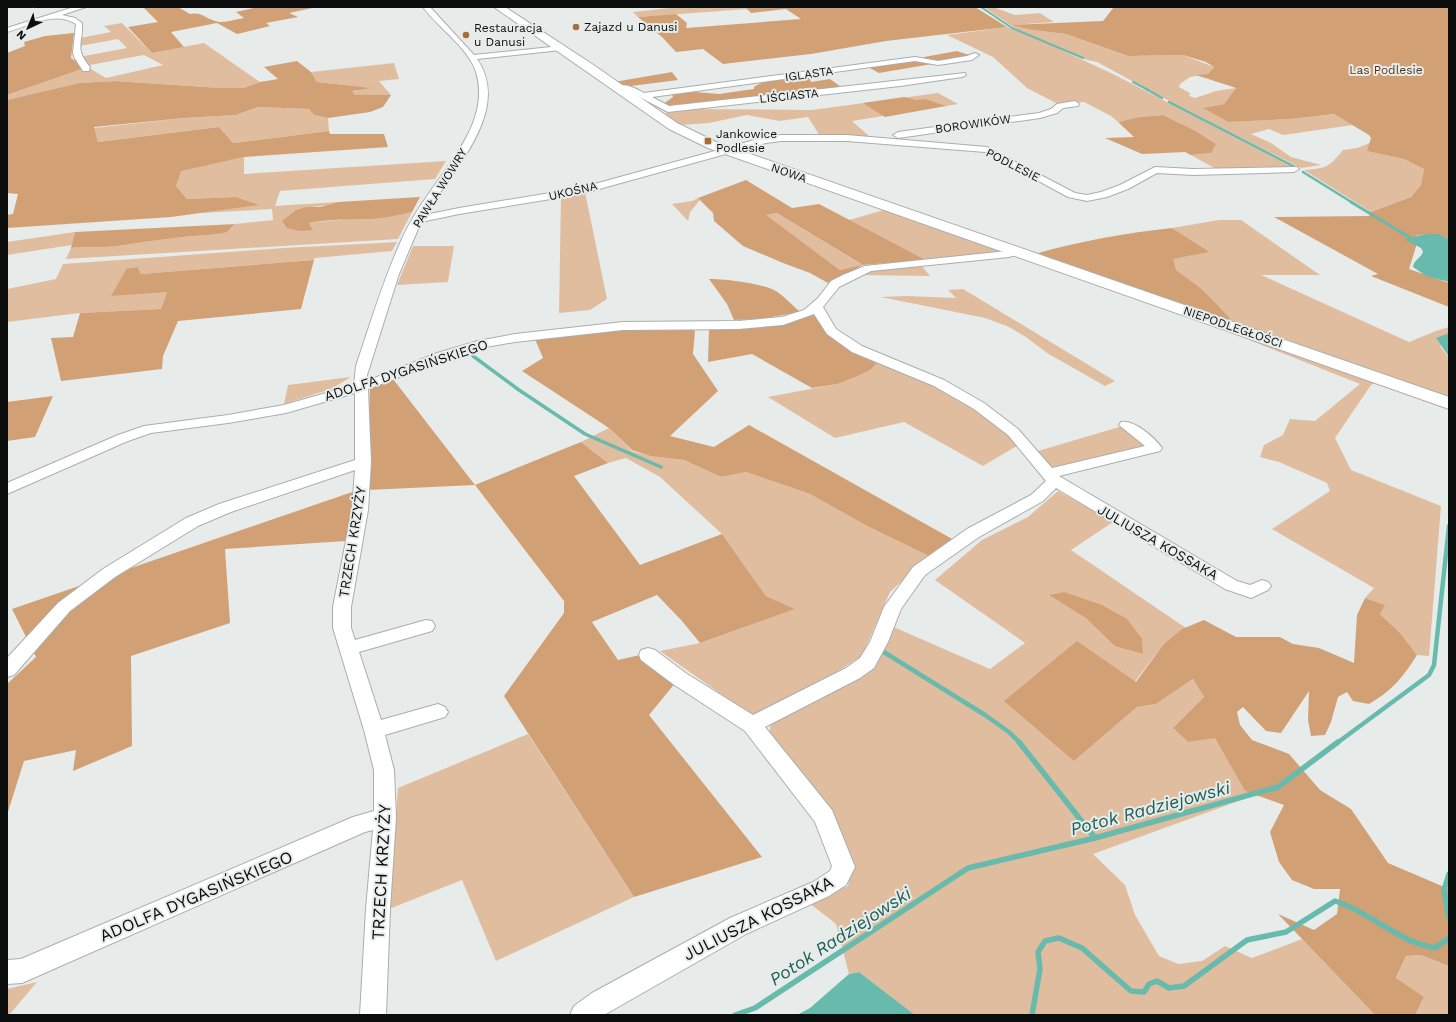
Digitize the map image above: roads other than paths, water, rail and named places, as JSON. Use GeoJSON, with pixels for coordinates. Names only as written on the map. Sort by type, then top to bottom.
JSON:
{"type":"FeatureCollection","features":[{"type":"Feature","properties":{"kind":"street"},"geometry":{"type":"LineString","coordinates":[[7,30],[53,15],[66,8],[83,7]]}},
{"type":"Feature","properties":{"kind":"street","name":"PAWŁA WOWRY"},"geometry":{"type":"LineString","coordinates":[[361,386],[360,378],[380,310],[401,254],[425,207],[459,158],[479,123],[483,92],[480,73],[473,57],[445,29],[426,7]]}},
{"type":"Feature","properties":{"kind":"street","name":"NOWA"},"geometry":{"type":"LineString","coordinates":[[499,7],[682,131],[726,151],[1016,251]]}},
{"type":"Feature","properties":{"kind":"street"},"geometry":{"type":"LineString","coordinates":[[53,15],[73,18],[79,23],[76,51],[79,59],[86,69]]}},
{"type":"Feature","properties":{"kind":"street"},"geometry":{"type":"LineString","coordinates":[[473,57],[561,48]]}},
{"type":"Feature","properties":{"kind":"street","name":"IGLASTA"},"geometry":{"type":"LineString","coordinates":[[642,96],[908,60],[922,60],[938,63],[969,58],[975,55]]}},
{"type":"Feature","properties":{"kind":"street","name":"LIŚCIASTA"},"geometry":{"type":"LineString","coordinates":[[619,88],[628,88],[668,109],[674,109],[907,83],[962,75]]}},
{"type":"Feature","properties":{"kind":"street","name":"BOROWIKÓW"},"geometry":{"type":"LineString","coordinates":[[868,139],[1040,115],[1054,111],[1060,106],[1075,104]]}},
{"type":"Feature","properties":{"kind":"street","name":"PODLESIE"},"geometry":{"type":"LineString","coordinates":[[726,151],[781,138],[868,139],[987,150],[1072,195],[1087,198],[1118,190],[1134,183],[1155,170],[1193,172],[1294,170]]}},
{"type":"Feature","properties":{"kind":"street"},"geometry":{"type":"LineString","coordinates":[[987,150],[1024,158]]}},
{"type":"Feature","properties":{"kind":"street","name":"UKOŚNA"},"geometry":{"type":"LineString","coordinates":[[418,220],[462,210],[536,199],[581,190],[726,151]]}},
{"type":"Feature","properties":{"kind":"street","name":"ADOLFA DYGASIŃSKIEGO"},"geometry":{"type":"LineString","coordinates":[[7,489],[122,438],[149,429],[228,419],[286,409],[374,383],[448,354],[478,345],[515,338],[623,326],[738,325],[783,321],[808,313],[836,284],[847,277],[869,268],[1009,254],[1016,251]]}},
{"type":"Feature","properties":{"kind":"street","name":"NIEPODLEGŁOŚCI"},"geometry":{"type":"LineString","coordinates":[[1016,251],[1443,401]]}},
{"type":"Feature","properties":{"kind":"street","name":"JULIUSZA KOSSAKA"},"geometry":{"type":"LineString","coordinates":[[816,306],[831,331],[857,349],[939,383],[979,406],[1013,432],[1051,478],[1231,585],[1251,592],[1262,586]]}},
{"type":"Feature","properties":{"kind":"street","name":"TRZECH KRZYŻY"},"geometry":{"type":"LineString","coordinates":[[361,386],[363,462],[359,515],[342,607],[342,628],[374,730],[384,770],[385,818],[378,909],[373,1015]]}},
{"type":"Feature","properties":{"kind":"street"},"geometry":{"type":"LineString","coordinates":[[752,725],[853,674],[867,663],[894,607],[919,571],[973,533],[1037,498],[1051,478],[1155,448],[1150,442],[1126,425]]}},
{"type":"Feature","properties":{"kind":"street"},"geometry":{"type":"LineString","coordinates":[[7,670],[64,607],[109,573],[192,522],[225,508],[363,462]]}},
{"type":"Feature","properties":{"kind":"street"},"geometry":{"type":"LineString","coordinates":[[348,650],[426,626]]}},
{"type":"Feature","properties":{"kind":"street","name":"JULIUSZA KOSSAKA"},"geometry":{"type":"LineString","coordinates":[[583,1015],[602,1002],[738,926],[821,889],[838,878],[844,868],[824,817],[752,725],[680,679],[648,655]]}},
{"type":"Feature","properties":{"kind":"street"},"geometry":{"type":"LineString","coordinates":[[374,730],[438,712]]}},
{"type":"Feature","properties":{"kind":"street","name":"ADOLFA DYGASIŃSKIEGO"},"geometry":{"type":"LineString","coordinates":[[7,972],[22,971],[361,824],[385,818]]}},
{"type":"Feature","properties":{"kind":"waterway"},"geometry":{"type":"LineString","coordinates":[[981,7],[1012,28],[1083,58]]}},
{"type":"Feature","properties":{"kind":"waterway"},"geometry":{"type":"LineString","coordinates":[[1133,82],[1148,90]]}},
{"type":"Feature","properties":{"kind":"waterway"},"geometry":{"type":"LineString","coordinates":[[1146,89],[1162,98]]}},
{"type":"Feature","properties":{"kind":"waterway"},"geometry":{"type":"LineString","coordinates":[[1169,102],[1295,167]]}},
{"type":"Feature","properties":{"kind":"waterway"},"geometry":{"type":"LineString","coordinates":[[1303,172],[1353,203]]}},
{"type":"Feature","properties":{"kind":"waterway"},"geometry":{"type":"LineString","coordinates":[[1351,202],[1409,237]]}},
{"type":"Feature","properties":{"kind":"waterway"},"geometry":{"type":"LineString","coordinates":[[473,356],[519,390],[585,434],[661,467]]}},
{"type":"Feature","properties":{"kind":"waterway","name":"Potok Radziejowski"},"geometry":{"type":"LineString","coordinates":[[1337,743],[1429,675],[1434,665],[1449,526]]}},
{"type":"Feature","properties":{"kind":"waterway"},"geometry":{"type":"LineString","coordinates":[[879,649],[985,715],[1009,732],[1019,742]]}},
{"type":"Feature","properties":{"kind":"waterway"},"geometry":{"type":"LineString","coordinates":[[1019,742],[1095,838]]}},
{"type":"Feature","properties":{"kind":"waterway","name":"Potok Radziejowski"},"geometry":{"type":"LineString","coordinates":[[1095,838],[1278,787],[1338,742]]}},
{"type":"Feature","properties":{"kind":"waterway","name":"Potok Radziejowski"},"geometry":{"type":"LineString","coordinates":[[735,1015],[755,1008],[968,868],[1095,838]]}},
{"type":"Feature","properties":{"kind":"waterway"},"geometry":{"type":"LineString","coordinates":[[1449,874],[1444,890],[1449,918]]}},
{"type":"Feature","properties":{"kind":"waterway"},"geometry":{"type":"LineString","coordinates":[[1032,1015],[1040,969],[1038,952],[1045,941],[1059,938],[1082,948],[1131,991],[1144,992],[1149,984],[1157,981],[1169,988],[1184,986],[1247,940],[1286,932],[1335,901],[1355,909],[1401,936],[1417,943],[1435,948],[1449,938]]}},
{"type":"Feature","properties":{"kind":"place","name":"Zajazd u Danusi"},"geometry":{"type":"Point","coordinates":[576,27]}},
{"type":"Feature","properties":{"kind":"place","name":"Restauracja u Danusi"},"geometry":{"type":"Point","coordinates":[466,35]}},
{"type":"Feature","properties":{"kind":"place","name":"Jankowice Podlesie"},"geometry":{"type":"Point","coordinates":[708,141]}},
{"type":"Feature","properties":{"kind":"park label","name":"Las Podlesie"},"geometry":{"type":"Point","coordinates":[1386,70]}}]}
